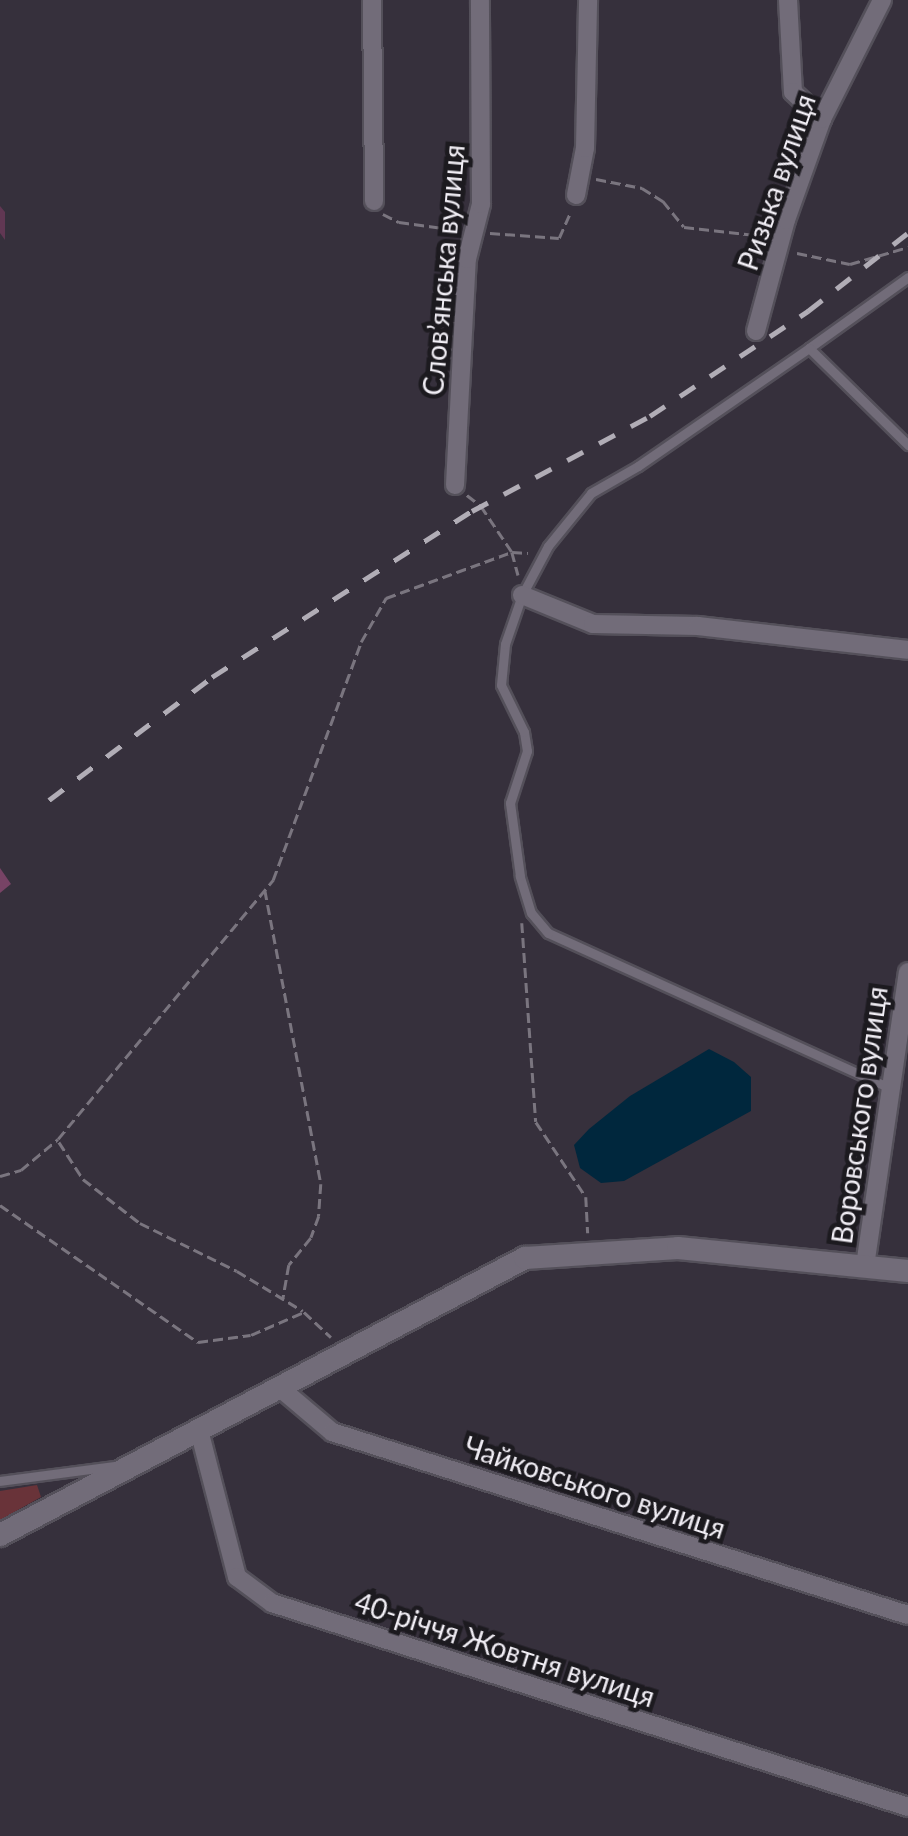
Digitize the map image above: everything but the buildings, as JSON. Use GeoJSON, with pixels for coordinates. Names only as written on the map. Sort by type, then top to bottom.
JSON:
{"type":"FeatureCollection","features":[{"type":"Feature","properties":{"kind":"street"},"geometry":{"type":"LineString","coordinates":[[372,0],[374,200]]}},
{"type":"Feature","properties":{"kind":"street","name":"Слов’янська вулиця"},"geometry":{"type":"LineString","coordinates":[[454,485],[467,259],[481,204],[480,0]]}},
{"type":"Feature","properties":{"kind":"street"},"geometry":{"type":"LineString","coordinates":[[578,186],[585,148],[588,0]]}},
{"type":"Feature","properties":{"kind":"street"},"geometry":{"type":"LineString","coordinates":[[788,0],[793,92],[822,119]]}},
{"type":"Feature","properties":{"kind":"street","name":"Ризька вулиця"},"geometry":{"type":"LineString","coordinates":[[756,331],[822,119],[882,0]]}},
{"type":"Feature","properties":{"kind":"street"},"geometry":{"type":"LineString","coordinates":[[522,595],[593,624],[698,626],[908,650]]}},
{"type":"Feature","properties":{"kind":"street","name":"Воровського вулиця"},"geometry":{"type":"LineString","coordinates":[[865,1266],[908,972]]}},
{"type":"Feature","properties":{"kind":"street"},"geometry":{"type":"LineString","coordinates":[[0,1534],[525,1258],[678,1248],[908,1270]]}},
{"type":"Feature","properties":{"kind":"street","name":"Чайковського вулиця"},"geometry":{"type":"LineString","coordinates":[[280,1388],[332,1432],[908,1615]]}},
{"type":"Feature","properties":{"kind":"street","name":"40-річчя Жовтня вулиця"},"geometry":{"type":"LineString","coordinates":[[199,1430],[237,1577],[272,1604],[908,1807]]}},
{"type":"Feature","properties":{"kind":"lane"},"geometry":{"type":"LineString","coordinates":[[891,1088],[548,933],[531,913],[520,876],[510,803],[527,751],[524,732],[502,685],[505,644],[522,595],[544,554],[591,493],[638,466],[908,277]]}},
{"type":"Feature","properties":{"kind":"lane"},"geometry":{"type":"LineString","coordinates":[[810,348],[908,444]]}},
{"type":"Feature","properties":{"kind":"lane"},"geometry":{"type":"LineString","coordinates":[[0,1481],[136,1463]]}},
{"type":"Feature","properties":{"kind":"path"},"geometry":{"type":"LineString","coordinates":[[374,200],[386,216],[398,222],[559,238],[578,186],[642,188],[663,201],[684,228],[782,243],[850,264],[908,247]]}},
{"type":"Feature","properties":{"kind":"path"},"geometry":{"type":"LineString","coordinates":[[481,506],[512,552],[522,595]]}},
{"type":"Feature","properties":{"kind":"path"},"geometry":{"type":"LineString","coordinates":[[0,1176],[21,1170],[58,1140],[273,880],[361,642],[386,598],[512,552],[544,554]]}},
{"type":"Feature","properties":{"kind":"path"},"geometry":{"type":"LineString","coordinates":[[265,889],[320,1184],[319,1216],[311,1238],[289,1265],[283,1299]]}},
{"type":"Feature","properties":{"kind":"path"},"geometry":{"type":"LineString","coordinates":[[522,915],[536,1122],[586,1197],[589,1254]]}},
{"type":"Feature","properties":{"kind":"path"},"geometry":{"type":"LineString","coordinates":[[58,1140],[83,1179],[140,1223],[237,1270],[304,1312],[347,1352]]}},
{"type":"Feature","properties":{"kind":"path"},"geometry":{"type":"LineString","coordinates":[[0,1205],[198,1342],[251,1336],[304,1312]]}},
{"type":"Feature","properties":{"kind":"shaded area"},"geometry":{"type":"Polygon","coordinates":[[[37,1485],[41,1497],[0,1520],[0,1491],[37,1485]]]}},
{"type":"Feature","properties":{"kind":"water"},"geometry":{"type":"Polygon","coordinates":[[[709,1049],[734,1062],[751,1077],[751,1111],[624,1181],[601,1183],[580,1168],[574,1145],[589,1129],[630,1096],[709,1049]]]}},
{"type":"Feature","properties":{"kind":"railway"},"geometry":{"type":"LineString","coordinates":[[49,800],[212,677],[472,511],[650,416],[808,311],[908,233]]}}]}
